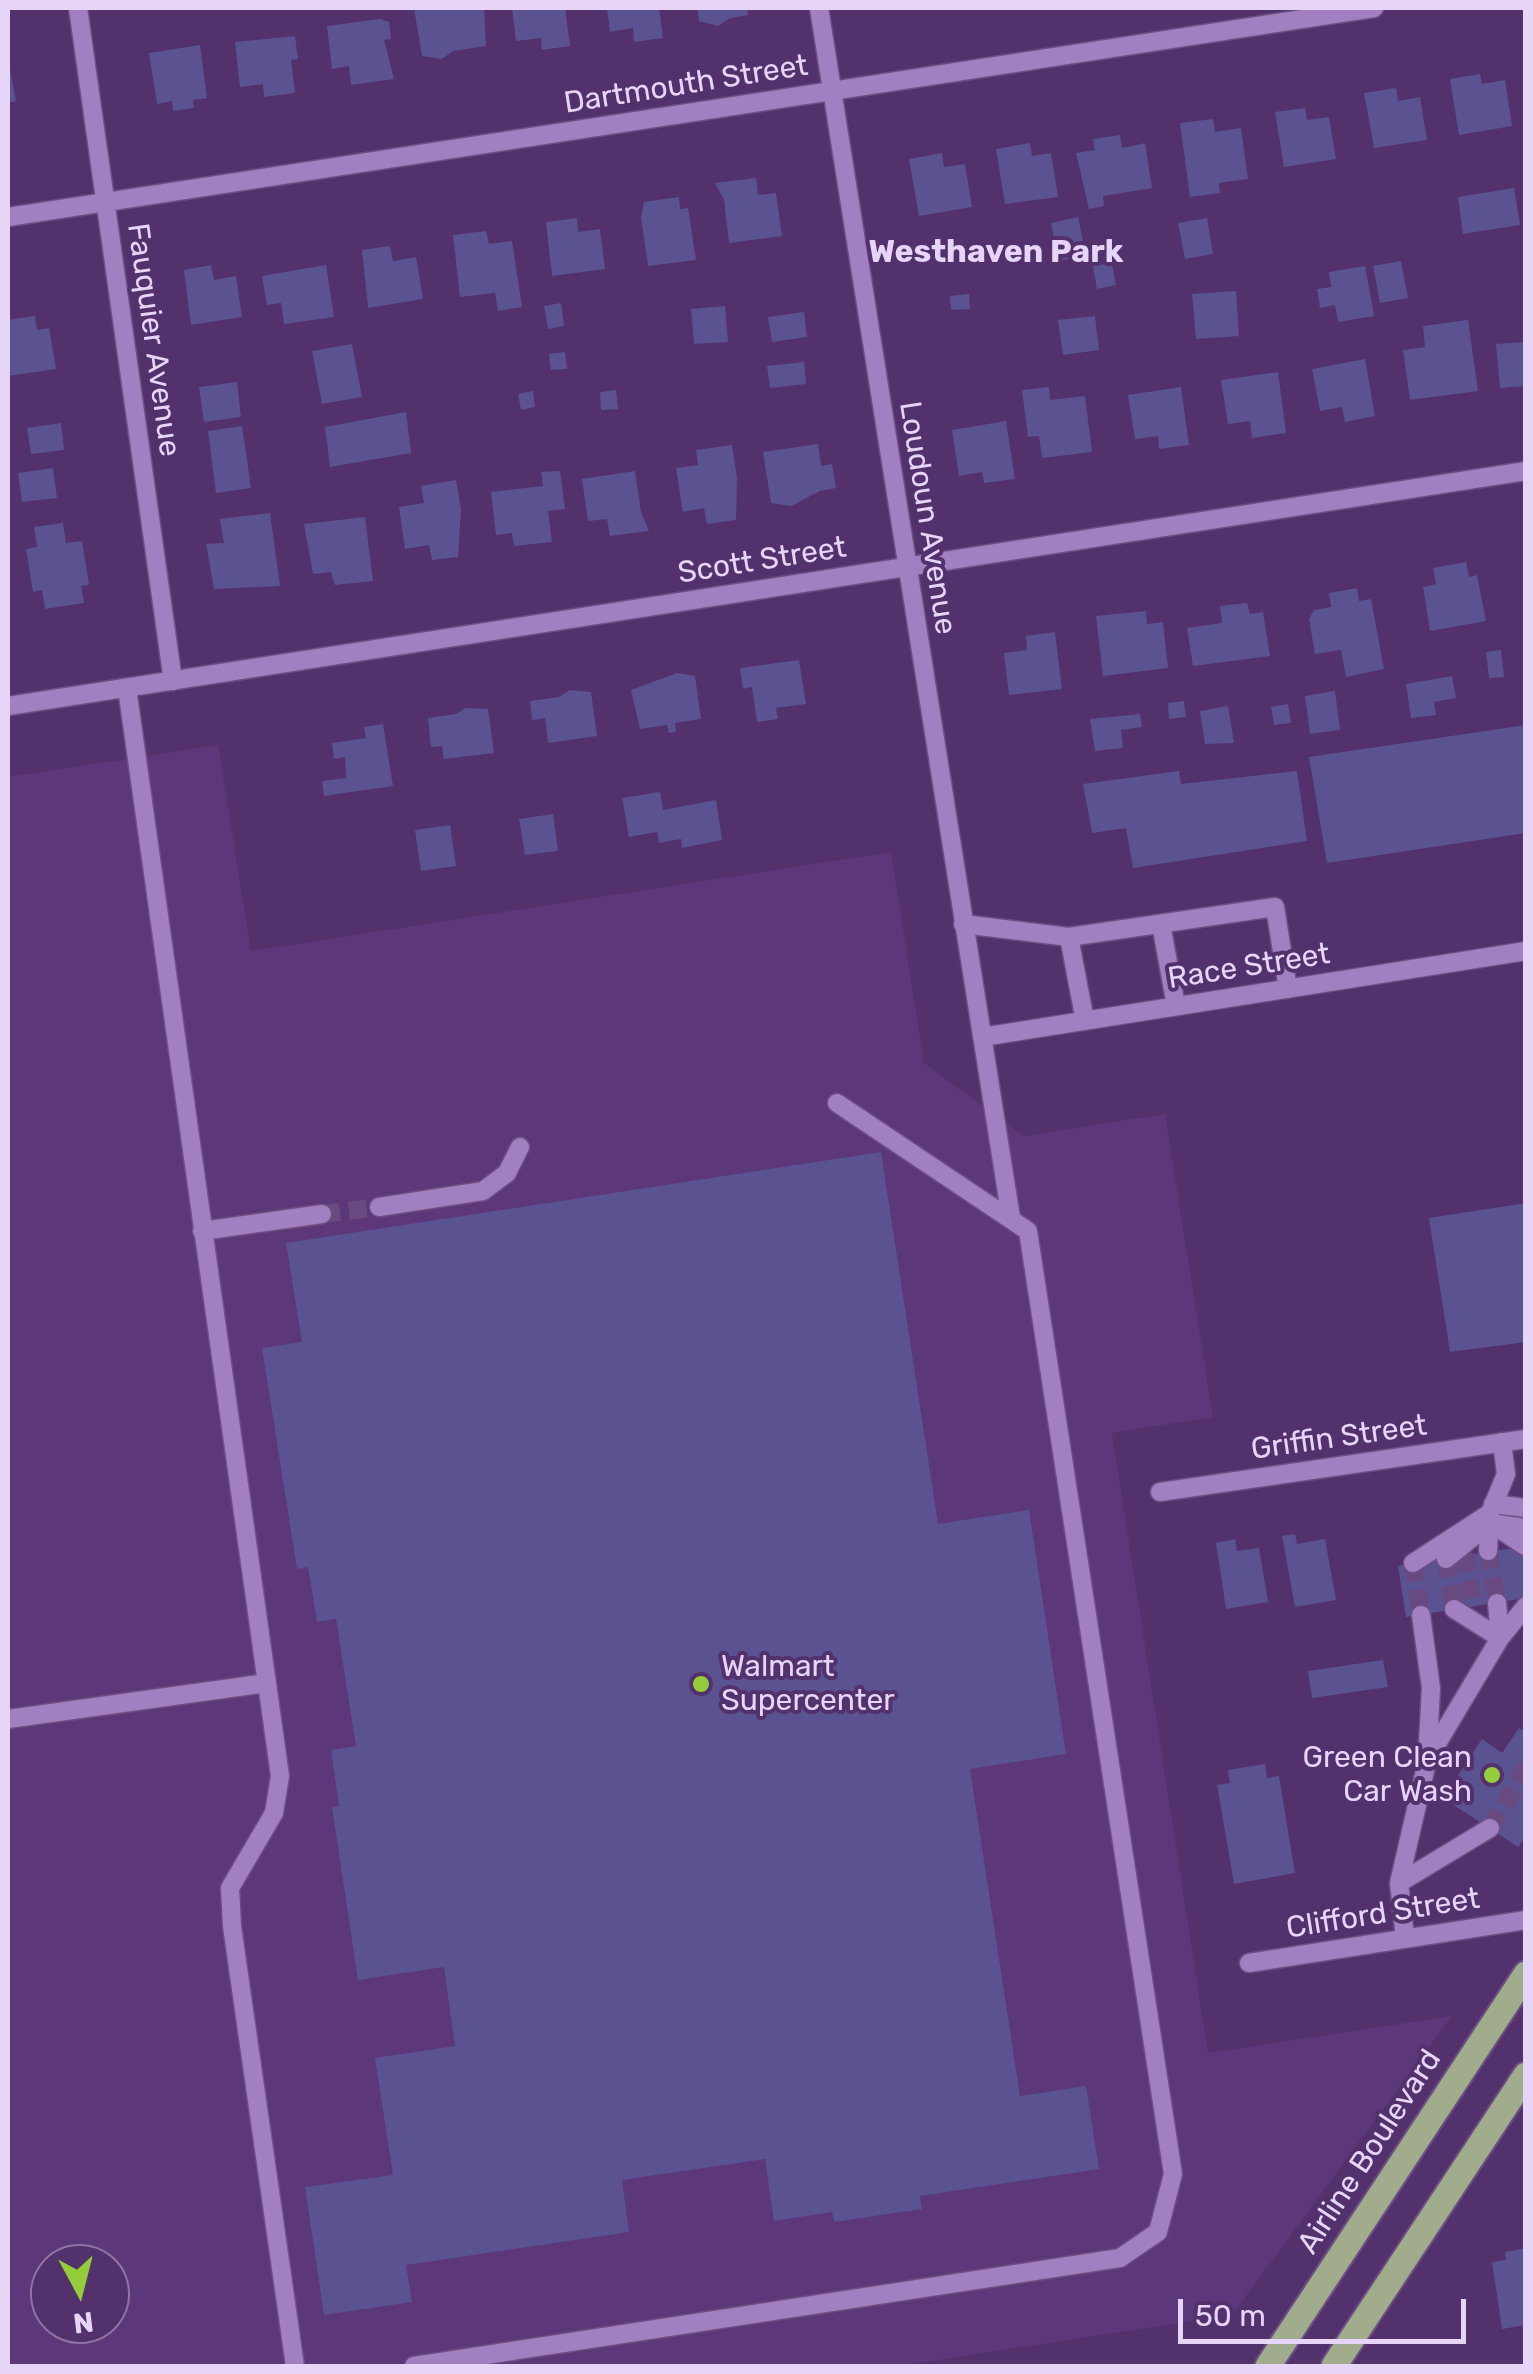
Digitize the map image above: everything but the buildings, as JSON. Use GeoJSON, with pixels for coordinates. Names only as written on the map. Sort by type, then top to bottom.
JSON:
{"type":"FeatureCollection","features":[{"type":"Feature","properties":{"kind":"main road","name":"Airline Boulevard"},"geometry":{"type":"LineString","coordinates":[[1268,2366],[1526,1974]]}},
{"type":"Feature","properties":{"kind":"main road"},"geometry":{"type":"LineString","coordinates":[[1334,2366],[1526,2074]]}},
{"type":"Feature","properties":{"kind":"street","name":"Fauquier Avenue"},"geometry":{"type":"LineString","coordinates":[[78,8],[173,680]]}},
{"type":"Feature","properties":{"kind":"street","name":"Loudoun Avenue"},"geometry":{"type":"LineString","coordinates":[[818,8],[1012,1218]]}},
{"type":"Feature","properties":{"kind":"street","name":"Dartmouth Street"},"geometry":{"type":"LineString","coordinates":[[8,217],[1374,8]]}},
{"type":"Feature","properties":{"kind":"street","name":"Scott Street"},"geometry":{"type":"LineString","coordinates":[[8,706],[1526,471]]}},
{"type":"Feature","properties":{"kind":"street"},"geometry":{"type":"LineString","coordinates":[[127,688],[280,1776],[274,1814],[230,1888],[232,1926],[295,2366]]}},
{"type":"Feature","properties":{"kind":"street"},"geometry":{"type":"LineString","coordinates":[[964,924],[1069,937],[1275,907],[1288,988]]}},
{"type":"Feature","properties":{"kind":"street"},"geometry":{"type":"LineString","coordinates":[[1162,924],[1176,1006]]}},
{"type":"Feature","properties":{"kind":"street"},"geometry":{"type":"LineString","coordinates":[[1069,937],[1085,1020]]}},
{"type":"Feature","properties":{"kind":"street","name":"Race Street"},"geometry":{"type":"LineString","coordinates":[[982,1037],[1526,951]]}},
{"type":"Feature","properties":{"kind":"street"},"geometry":{"type":"LineString","coordinates":[[414,2366],[1120,2258],[1158,2232],[1173,2174],[1028,1231],[837,1103]]}},
{"type":"Feature","properties":{"kind":"street"},"geometry":{"type":"LineString","coordinates":[[379,1207],[483,1190],[507,1174],[520,1147]]}},
{"type":"Feature","properties":{"kind":"street"},"geometry":{"type":"LineString","coordinates":[[202,1231],[322,1214]]}},
{"type":"Feature","properties":{"kind":"street","name":"Griffin Street"},"geometry":{"type":"LineString","coordinates":[[1160,1492],[1526,1438]]}},
{"type":"Feature","properties":{"kind":"street"},"geometry":{"type":"LineString","coordinates":[[1488,1552],[1491,1514],[1506,1474],[1502,1442]]}},
{"type":"Feature","properties":{"kind":"street"},"geometry":{"type":"LineString","coordinates":[[1413,1563],[1491,1514],[1526,1508]]}},
{"type":"Feature","properties":{"kind":"street"},"geometry":{"type":"LineString","coordinates":[[1491,1514],[1526,1530]]}},
{"type":"Feature","properties":{"kind":"street"},"geometry":{"type":"LineString","coordinates":[[1491,1514],[1525,1546]]}},
{"type":"Feature","properties":{"kind":"street"},"geometry":{"type":"LineString","coordinates":[[1456,1556],[1491,1514]]}},
{"type":"Feature","properties":{"kind":"street"},"geometry":{"type":"LineString","coordinates":[[1497,1602],[1500,1638]]}},
{"type":"Feature","properties":{"kind":"street"},"geometry":{"type":"LineString","coordinates":[[1427,1762],[1500,1638],[1526,1606]]}},
{"type":"Feature","properties":{"kind":"street"},"geometry":{"type":"LineString","coordinates":[[1464,1608],[1500,1638]]}},
{"type":"Feature","properties":{"kind":"street"},"geometry":{"type":"LineString","coordinates":[[1405,1938],[1400,1883],[1427,1762],[1430,1688],[1421,1614]]}},
{"type":"Feature","properties":{"kind":"street"},"geometry":{"type":"LineString","coordinates":[[1500,1638],[1526,1622]]}},
{"type":"Feature","properties":{"kind":"street"},"geometry":{"type":"LineString","coordinates":[[8,1720],[267,1683]]}},
{"type":"Feature","properties":{"kind":"street"},"geometry":{"type":"LineString","coordinates":[[1400,1883],[1490,1828]]}},
{"type":"Feature","properties":{"kind":"street","name":"Clifford Street"},"geometry":{"type":"LineString","coordinates":[[1248,1962],[1526,1920]]}},
{"type":"Feature","properties":{"kind":"shaded area"},"geometry":{"type":"Polygon","coordinates":[[[218,745],[251,951],[891,852],[924,1063],[1024,1136],[1165,1114],[1213,1417],[1112,1433],[1208,2053],[1452,2016],[1232,2315],[899,2366],[8,2366],[8,777],[218,745]]]}},
{"type":"Feature","properties":{"kind":"tunnel"},"geometry":{"type":"LineString","coordinates":[[322,1214],[379,1207]]}},
{"type":"Feature","properties":{"kind":"tunnel"},"geometry":{"type":"LineString","coordinates":[[1488,1551],[1497,1603]]}},
{"type":"Feature","properties":{"kind":"tunnel"},"geometry":{"type":"LineString","coordinates":[[1465,1554],[1473,1606]]}},
{"type":"Feature","properties":{"kind":"tunnel"},"geometry":{"type":"LineString","coordinates":[[1446,1559],[1454,1609]]}},
{"type":"Feature","properties":{"kind":"tunnel"},"geometry":{"type":"LineString","coordinates":[[1413,1563],[1421,1615]]}},
{"type":"Feature","properties":{"kind":"tunnel"},"geometry":{"type":"LineString","coordinates":[[1490,1828],[1526,1768]]}},
{"type":"Feature","properties":{"kind":"place","name":"Walmart Supercenter"},"geometry":{"type":"Point","coordinates":[701,1684]}},
{"type":"Feature","properties":{"kind":"place","name":"Green Clean Car Wash"},"geometry":{"type":"Point","coordinates":[1492,1775]}},
{"type":"Feature","properties":{"kind":"district","name":"Westhaven Park"},"geometry":{"type":"Point","coordinates":[996,253]}}]}
